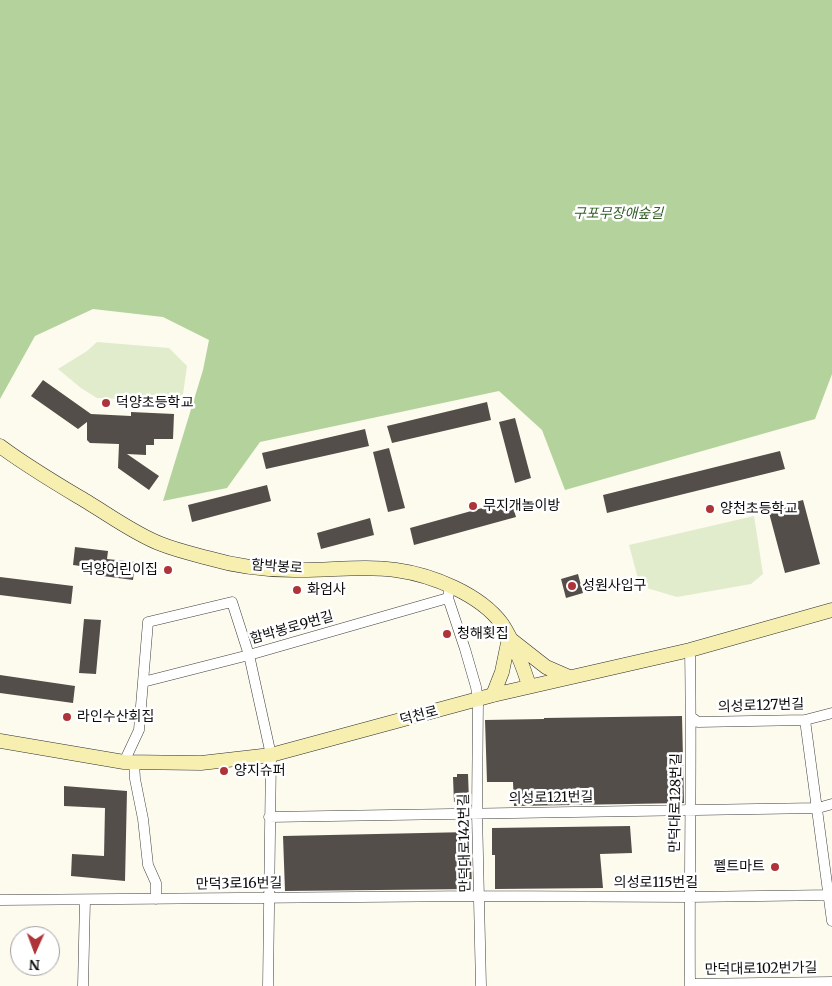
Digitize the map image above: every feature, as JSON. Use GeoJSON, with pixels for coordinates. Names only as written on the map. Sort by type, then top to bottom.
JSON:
{"type":"FeatureCollection","features":[{"type":"Feature","properties":{"kind":"main road","name":"함박봉로"},"geometry":{"type":"LineString","coordinates":[[0,446],[118,521],[161,544],[211,559],[261,568],[294,570],[396,570],[432,579],[449,592],[484,607],[502,624],[524,669],[529,686]]}},
{"type":"Feature","properties":{"kind":"main road","name":"덕천로"},"geometry":{"type":"LineString","coordinates":[[0,741],[129,762],[201,763],[271,755],[493,695],[690,650],[832,610]]}},
{"type":"Feature","properties":{"kind":"main road"},"geometry":{"type":"LineString","coordinates":[[493,695],[502,672],[509,638],[546,667],[569,677]]}},
{"type":"Feature","properties":{"kind":"street","name":"만덕대로142번길"},"geometry":{"type":"LineString","coordinates":[[449,592],[478,700],[481,986]]}},
{"type":"Feature","properties":{"kind":"street","name":"함박봉로9번길"},"geometry":{"type":"LineString","coordinates":[[143,682],[248,655],[449,592]]}},
{"type":"Feature","properties":{"kind":"street"},"geometry":{"type":"LineString","coordinates":[[156,900],[156,883],[148,865],[135,779],[129,762],[139,730],[148,622],[232,602],[248,655],[271,755],[268,986]]}},
{"type":"Feature","properties":{"kind":"street","name":"만덕대로128번길"},"geometry":{"type":"LineString","coordinates":[[690,650],[690,985]]}},
{"type":"Feature","properties":{"kind":"street","name":"의성로127번길"},"geometry":{"type":"LineString","coordinates":[[691,717],[698,722],[806,720],[832,713]]}},
{"type":"Feature","properties":{"kind":"street"},"geometry":{"type":"LineString","coordinates":[[806,720],[832,921]]}},
{"type":"Feature","properties":{"kind":"street","name":"의성로121번길"},"geometry":{"type":"LineString","coordinates":[[270,817],[818,808],[832,804]]}},
{"type":"Feature","properties":{"kind":"street","name":"의성로115번길"},"geometry":{"type":"LineString","coordinates":[[479,896],[689,897],[830,895]]}},
{"type":"Feature","properties":{"kind":"street","name":"만덕3로16번길"},"geometry":{"type":"LineString","coordinates":[[0,900],[479,896]]}},
{"type":"Feature","properties":{"kind":"street"},"geometry":{"type":"LineString","coordinates":[[84,986],[85,900]]}},
{"type":"Feature","properties":{"kind":"street","name":"만덕대로102번가길"},"geometry":{"type":"LineString","coordinates":[[690,985],[832,982]]}},
{"type":"Feature","properties":{"kind":"green space","name":"구포무장애숲길"},"geometry":{"type":"Polygon","coordinates":[[[0,0],[832,0],[832,374],[815,419],[565,490],[542,430],[499,391],[260,442],[227,488],[163,501],[203,370],[209,340],[163,317],[93,309],[35,336],[0,399],[0,0]]]}},
{"type":"Feature","properties":{"kind":"green space"},"geometry":{"type":"Polygon","coordinates":[[[97,342],[169,348],[187,366],[182,401],[97,398],[81,388],[58,369],[87,351],[97,342]]]}},
{"type":"Feature","properties":{"kind":"green space"},"geometry":{"type":"Polygon","coordinates":[[[754,516],[763,574],[751,584],[677,597],[640,586],[629,545],[754,516]]]}},
{"type":"Feature","properties":{"kind":"building"},"geometry":{"type":"Polygon","coordinates":[[[43,380],[91,414],[131,416],[131,412],[174,414],[173,439],[154,439],[154,445],[146,445],[146,455],[127,454],[159,476],[149,490],[118,468],[119,444],[90,443],[87,440],[87,422],[78,429],[31,396],[43,380]]]}},
{"type":"Feature","properties":{"kind":"building"},"geometry":{"type":"Polygon","coordinates":[[[487,402],[491,420],[392,443],[387,426],[487,402]]]}},
{"type":"Feature","properties":{"kind":"building"},"geometry":{"type":"Polygon","coordinates":[[[515,418],[531,478],[515,483],[499,422],[515,418]]]}},
{"type":"Feature","properties":{"kind":"building"},"geometry":{"type":"Polygon","coordinates":[[[365,429],[369,446],[266,469],[262,453],[365,429]]]}},
{"type":"Feature","properties":{"kind":"building"},"geometry":{"type":"Polygon","coordinates":[[[389,448],[405,508],[388,512],[373,452],[389,448]]]}},
{"type":"Feature","properties":{"kind":"building"},"geometry":{"type":"Polygon","coordinates":[[[780,451],[785,469],[607,513],[603,495],[780,451]]]}},
{"type":"Feature","properties":{"kind":"building"},"geometry":{"type":"Polygon","coordinates":[[[267,485],[271,501],[192,522],[188,505],[267,485]]]}},
{"type":"Feature","properties":{"kind":"building"},"geometry":{"type":"Polygon","coordinates":[[[511,500],[516,517],[414,545],[410,528],[511,500]]]}},
{"type":"Feature","properties":{"kind":"building"},"geometry":{"type":"Polygon","coordinates":[[[803,500],[820,564],[785,573],[768,509],[803,500]]]}},
{"type":"Feature","properties":{"kind":"building"},"geometry":{"type":"Polygon","coordinates":[[[370,518],[374,535],[321,549],[317,533],[370,518]]]}},
{"type":"Feature","properties":{"kind":"building"},"geometry":{"type":"Polygon","coordinates":[[[75,547],[108,551],[107,559],[135,562],[133,580],[103,576],[104,569],[73,565],[75,547]]]}},
{"type":"Feature","properties":{"kind":"building","name":"성원사입구"},"geometry":{"type":"Polygon","coordinates":[[[578,574],[583,593],[566,598],[561,579],[578,574]]]}},
{"type":"Feature","properties":{"kind":"building"},"geometry":{"type":"Polygon","coordinates":[[[0,577],[73,586],[71,604],[0,595],[0,577]]]}},
{"type":"Feature","properties":{"kind":"building"},"geometry":{"type":"Polygon","coordinates":[[[84,619],[101,620],[96,674],[79,673],[84,619]]]}},
{"type":"Feature","properties":{"kind":"building"},"geometry":{"type":"Polygon","coordinates":[[[0,675],[75,686],[73,703],[0,693],[0,675]]]}},
{"type":"Feature","properties":{"kind":"building"},"geometry":{"type":"Polygon","coordinates":[[[682,716],[684,803],[514,806],[513,782],[487,782],[485,720],[682,716]]]}},
{"type":"Feature","properties":{"kind":"building"},"geometry":{"type":"Polygon","coordinates":[[[457,774],[468,774],[469,801],[454,802],[453,777],[457,777],[457,774]]]}},
{"type":"Feature","properties":{"kind":"building"},"geometry":{"type":"Polygon","coordinates":[[[64,786],[127,791],[125,881],[71,876],[72,854],[104,856],[105,808],[64,806],[64,786]]]}},
{"type":"Feature","properties":{"kind":"building"},"geometry":{"type":"Polygon","coordinates":[[[630,826],[632,853],[600,854],[603,888],[495,889],[495,855],[492,855],[492,828],[630,826]]]}},
{"type":"Feature","properties":{"kind":"building"},"geometry":{"type":"Polygon","coordinates":[[[470,832],[472,889],[285,891],[283,836],[470,832]]]}},
{"type":"Feature","properties":{"kind":"place","name":"덕양초등학교"},"geometry":{"type":"Point","coordinates":[106,403]}},
{"type":"Feature","properties":{"kind":"place","name":"무지개놀이방"},"geometry":{"type":"Point","coordinates":[473,506]}},
{"type":"Feature","properties":{"kind":"place","name":"양천초등학교"},"geometry":{"type":"Point","coordinates":[710,509]}},
{"type":"Feature","properties":{"kind":"place","name":"덕양어린이집"},"geometry":{"type":"Point","coordinates":[168,570]}},
{"type":"Feature","properties":{"kind":"place","name":"성원사입구"},"geometry":{"type":"Point","coordinates":[572,586]}},
{"type":"Feature","properties":{"kind":"place","name":"화엄사"},"geometry":{"type":"Point","coordinates":[297,590]}},
{"type":"Feature","properties":{"kind":"place","name":"청해횟집"},"geometry":{"type":"Point","coordinates":[447,634]}},
{"type":"Feature","properties":{"kind":"place","name":"라인수산회집"},"geometry":{"type":"Point","coordinates":[67,717]}},
{"type":"Feature","properties":{"kind":"place","name":"양지슈퍼"},"geometry":{"type":"Point","coordinates":[224,771]}},
{"type":"Feature","properties":{"kind":"place","name":"펠트마트"},"geometry":{"type":"Point","coordinates":[775,867]}}]}
